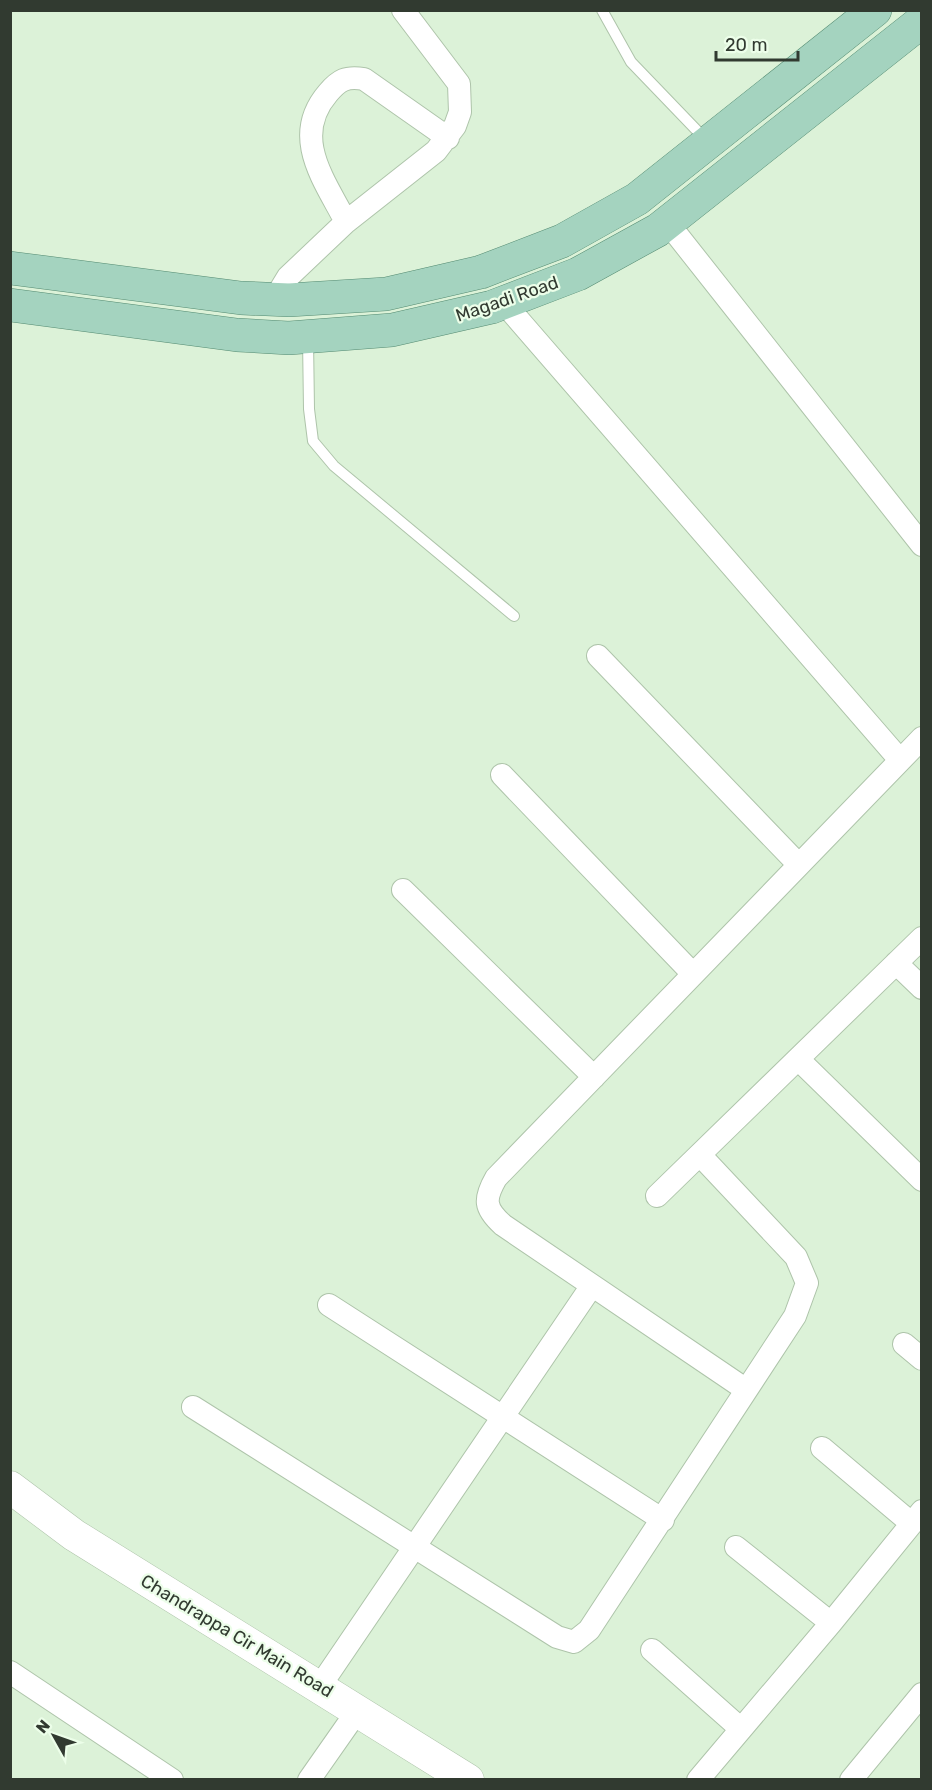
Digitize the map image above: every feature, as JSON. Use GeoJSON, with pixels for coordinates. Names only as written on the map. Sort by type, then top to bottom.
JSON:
{"type":"FeatureCollection","features":[{"type":"Feature","properties":{"kind":"main road","name":"Magadi Road"},"geometry":{"type":"LineString","coordinates":[[10,268],[241,298],[338,299],[386,294],[434,284],[522,258],[601,221],[637,199],[875,10]]}},
{"type":"Feature","properties":{"kind":"main road","name":"Magadi Road"},"geometry":{"type":"LineString","coordinates":[[10,305],[237,335],[308,337],[392,330],[442,321],[504,303],[578,274],[619,253],[667,222],[921,21]]}},
{"type":"Feature","properties":{"kind":"main road","name":"Chandrappa Cir Main Road"},"geometry":{"type":"LineString","coordinates":[[10,1487],[74,1535],[468,1779]]}},
{"type":"Feature","properties":{"kind":"street"},"geometry":{"type":"LineString","coordinates":[[274,300],[288,277],[346,222],[436,151],[448,138],[460,112],[459,84],[403,10]]}},
{"type":"Feature","properties":{"kind":"street"},"geometry":{"type":"LineString","coordinates":[[346,222],[318,169],[309,138],[312,121],[322,100],[337,83],[350,76],[364,79],[448,138]]}},
{"type":"Feature","properties":{"kind":"street"},"geometry":{"type":"LineString","coordinates":[[667,222],[921,545]]}},
{"type":"Feature","properties":{"kind":"street"},"geometry":{"type":"LineString","coordinates":[[504,303],[900,759]]}},
{"type":"Feature","properties":{"kind":"street"},"geometry":{"type":"LineString","coordinates":[[598,656],[799,865]]}},
{"type":"Feature","properties":{"kind":"street"},"geometry":{"type":"LineString","coordinates":[[746,1389],[591,1287],[503,1225],[490,1214],[487,1194],[496,1178],[921,738]]}},
{"type":"Feature","properties":{"kind":"street"},"geometry":{"type":"LineString","coordinates":[[502,775],[693,974]]}},
{"type":"Feature","properties":{"kind":"street"},"geometry":{"type":"LineString","coordinates":[[403,890],[594,1077]]}},
{"type":"Feature","properties":{"kind":"street"},"geometry":{"type":"LineString","coordinates":[[657,1196],[921,938]]}},
{"type":"Feature","properties":{"kind":"street"},"geometry":{"type":"LineString","coordinates":[[896,963],[921,988]]}},
{"type":"Feature","properties":{"kind":"street"},"geometry":{"type":"LineString","coordinates":[[798,1059],[921,1180]]}},
{"type":"Feature","properties":{"kind":"street"},"geometry":{"type":"LineString","coordinates":[[193,1407],[557,1637],[574,1642],[589,1630],[663,1520],[795,1316],[807,1283],[796,1257],[701,1155]]}},
{"type":"Feature","properties":{"kind":"street"},"geometry":{"type":"LineString","coordinates":[[321,1686],[591,1287]]}},
{"type":"Feature","properties":{"kind":"street"},"geometry":{"type":"LineString","coordinates":[[329,1305],[663,1520]]}},
{"type":"Feature","properties":{"kind":"street"},"geometry":{"type":"LineString","coordinates":[[904,1344],[921,1359]]}},
{"type":"Feature","properties":{"kind":"street"},"geometry":{"type":"LineString","coordinates":[[699,1779],[831,1623],[916,1517],[822,1448]]}},
{"type":"Feature","properties":{"kind":"street"},"geometry":{"type":"LineString","coordinates":[[736,1547],[831,1623]]}},
{"type":"Feature","properties":{"kind":"street"},"geometry":{"type":"LineString","coordinates":[[652,1650],[741,1729]]}},
{"type":"Feature","properties":{"kind":"street"},"geometry":{"type":"LineString","coordinates":[[10,1672],[172,1779]]}},
{"type":"Feature","properties":{"kind":"street"},"geometry":{"type":"LineString","coordinates":[[851,1779],[921,1694]]}},
{"type":"Feature","properties":{"kind":"street"},"geometry":{"type":"LineString","coordinates":[[309,1779],[358,1710]]}},
{"type":"Feature","properties":{"kind":"lane"},"geometry":{"type":"LineString","coordinates":[[602,10],[631,62],[708,143]]}},
{"type":"Feature","properties":{"kind":"lane"},"geometry":{"type":"LineString","coordinates":[[308,337],[309,409],[313,441],[334,466],[514,616]]}}]}
